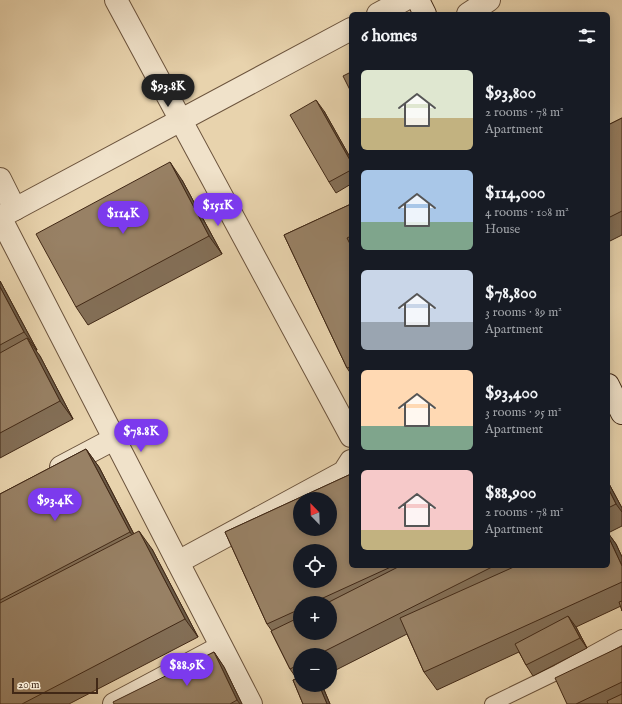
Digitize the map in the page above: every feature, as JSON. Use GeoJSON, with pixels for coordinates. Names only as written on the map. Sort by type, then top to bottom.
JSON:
{"type":"FeatureCollection","features":[{"type":"Feature","properties":{"kind":"street"},"geometry":{"type":"LineString","coordinates":[[116,0],[349,432]]}},
{"type":"Feature","properties":{"kind":"street"},"geometry":{"type":"LineString","coordinates":[[382,12],[404,0]]}},
{"type":"Feature","properties":{"kind":"street"},"geometry":{"type":"LineString","coordinates":[[418,0],[424,12]]}},
{"type":"Feature","properties":{"kind":"street"},"geometry":{"type":"LineString","coordinates":[[471,12],[489,0]]}},
{"type":"Feature","properties":{"kind":"street"},"geometry":{"type":"LineString","coordinates":[[5,215],[349,30]]}},
{"type":"Feature","properties":{"kind":"street"},"geometry":{"type":"LineString","coordinates":[[0,179],[5,215],[114,439],[251,704]]}},
{"type":"Feature","properties":{"kind":"street"},"geometry":{"type":"LineString","coordinates":[[610,389],[622,413]]}},
{"type":"Feature","properties":{"kind":"street"},"geometry":{"type":"LineString","coordinates":[[40,478],[114,439]]}},
{"type":"Feature","properties":{"kind":"street"},"geometry":{"type":"LineString","coordinates":[[178,562],[344,472],[349,464]]}},
{"type":"Feature","properties":{"kind":"street"},"geometry":{"type":"LineString","coordinates":[[114,704],[221,647]]}},
{"type":"Feature","properties":{"kind":"lane"},"geometry":{"type":"LineString","coordinates":[[492,704],[558,672],[622,637]]}},
{"type":"Feature","properties":{"kind":"building"},"geometry":{"type":"Polygon","coordinates":[[[349,73],[349,88],[343,76],[349,73]]]}},
{"type":"Feature","properties":{"kind":"building"},"geometry":{"type":"Polygon","coordinates":[[[316,100],[349,158],[349,171],[329,182],[290,115],[316,100]]]}},
{"type":"Feature","properties":{"kind":"building"},"geometry":{"type":"Polygon","coordinates":[[[622,118],[622,211],[610,217],[610,124],[622,118]]]}},
{"type":"Feature","properties":{"kind":"building"},"geometry":{"type":"Polygon","coordinates":[[[170,162],[209,236],[76,307],[36,234],[170,162]]]}},
{"type":"Feature","properties":{"kind":"building"},"geometry":{"type":"Polygon","coordinates":[[[349,205],[349,237],[347,238],[349,242],[349,368],[347,368],[284,235],[349,205]]]}},
{"type":"Feature","properties":{"kind":"building"},"geometry":{"type":"Polygon","coordinates":[[[0,287],[24,332],[0,345],[0,287]]]}},
{"type":"Feature","properties":{"kind":"building"},"geometry":{"type":"Polygon","coordinates":[[[27,338],[60,401],[0,433],[0,353],[27,338]]]}},
{"type":"Feature","properties":{"kind":"building"},"geometry":{"type":"Polygon","coordinates":[[[86,449],[130,532],[0,600],[0,494],[86,449]]]}},
{"type":"Feature","properties":{"kind":"building"},"geometry":{"type":"Polygon","coordinates":[[[349,475],[349,568],[389,568],[327,596],[293,596],[293,612],[267,624],[225,532],[293,501],[293,536],[337,536],[337,492],[312,492],[349,475]]]}},
{"type":"Feature","properties":{"kind":"building"},"geometry":{"type":"Polygon","coordinates":[[[610,492],[616,504],[610,507],[610,492]]]}},
{"type":"Feature","properties":{"kind":"building"},"geometry":{"type":"Polygon","coordinates":[[[139,531],[185,619],[22,704],[0,704],[0,603],[139,531]]]}},
{"type":"Feature","properties":{"kind":"building"},"geometry":{"type":"Polygon","coordinates":[[[610,540],[622,566],[622,582],[424,672],[400,618],[512,568],[610,568],[610,540]]]}},
{"type":"Feature","properties":{"kind":"building"},"geometry":{"type":"Polygon","coordinates":[[[396,568],[490,568],[331,648],[293,648],[293,668],[290,669],[271,631],[293,620],[293,640],[337,640],[337,598],[396,568]]]}},
{"type":"Feature","properties":{"kind":"building"},"geometry":{"type":"Polygon","coordinates":[[[622,601],[622,611],[619,602],[622,601]]]}},
{"type":"Feature","properties":{"kind":"building"},"geometry":{"type":"Polygon","coordinates":[[[568,616],[580,638],[526,665],[515,644],[568,616]]]}},
{"type":"Feature","properties":{"kind":"building"},"geometry":{"type":"Polygon","coordinates":[[[622,646],[622,682],[576,704],[567,704],[555,678],[622,646]]]}},
{"type":"Feature","properties":{"kind":"building"},"geometry":{"type":"Polygon","coordinates":[[[214,652],[237,700],[230,704],[114,704],[113,702],[214,652]]]}},
{"type":"Feature","properties":{"kind":"building"},"geometry":{"type":"Polygon","coordinates":[[[298,692],[322,692],[327,704],[303,704],[298,692]]]}},
{"type":"Feature","properties":{"kind":"building"},"geometry":{"type":"Polygon","coordinates":[[[622,694],[622,704],[608,704],[607,701],[622,694]]]}}]}
